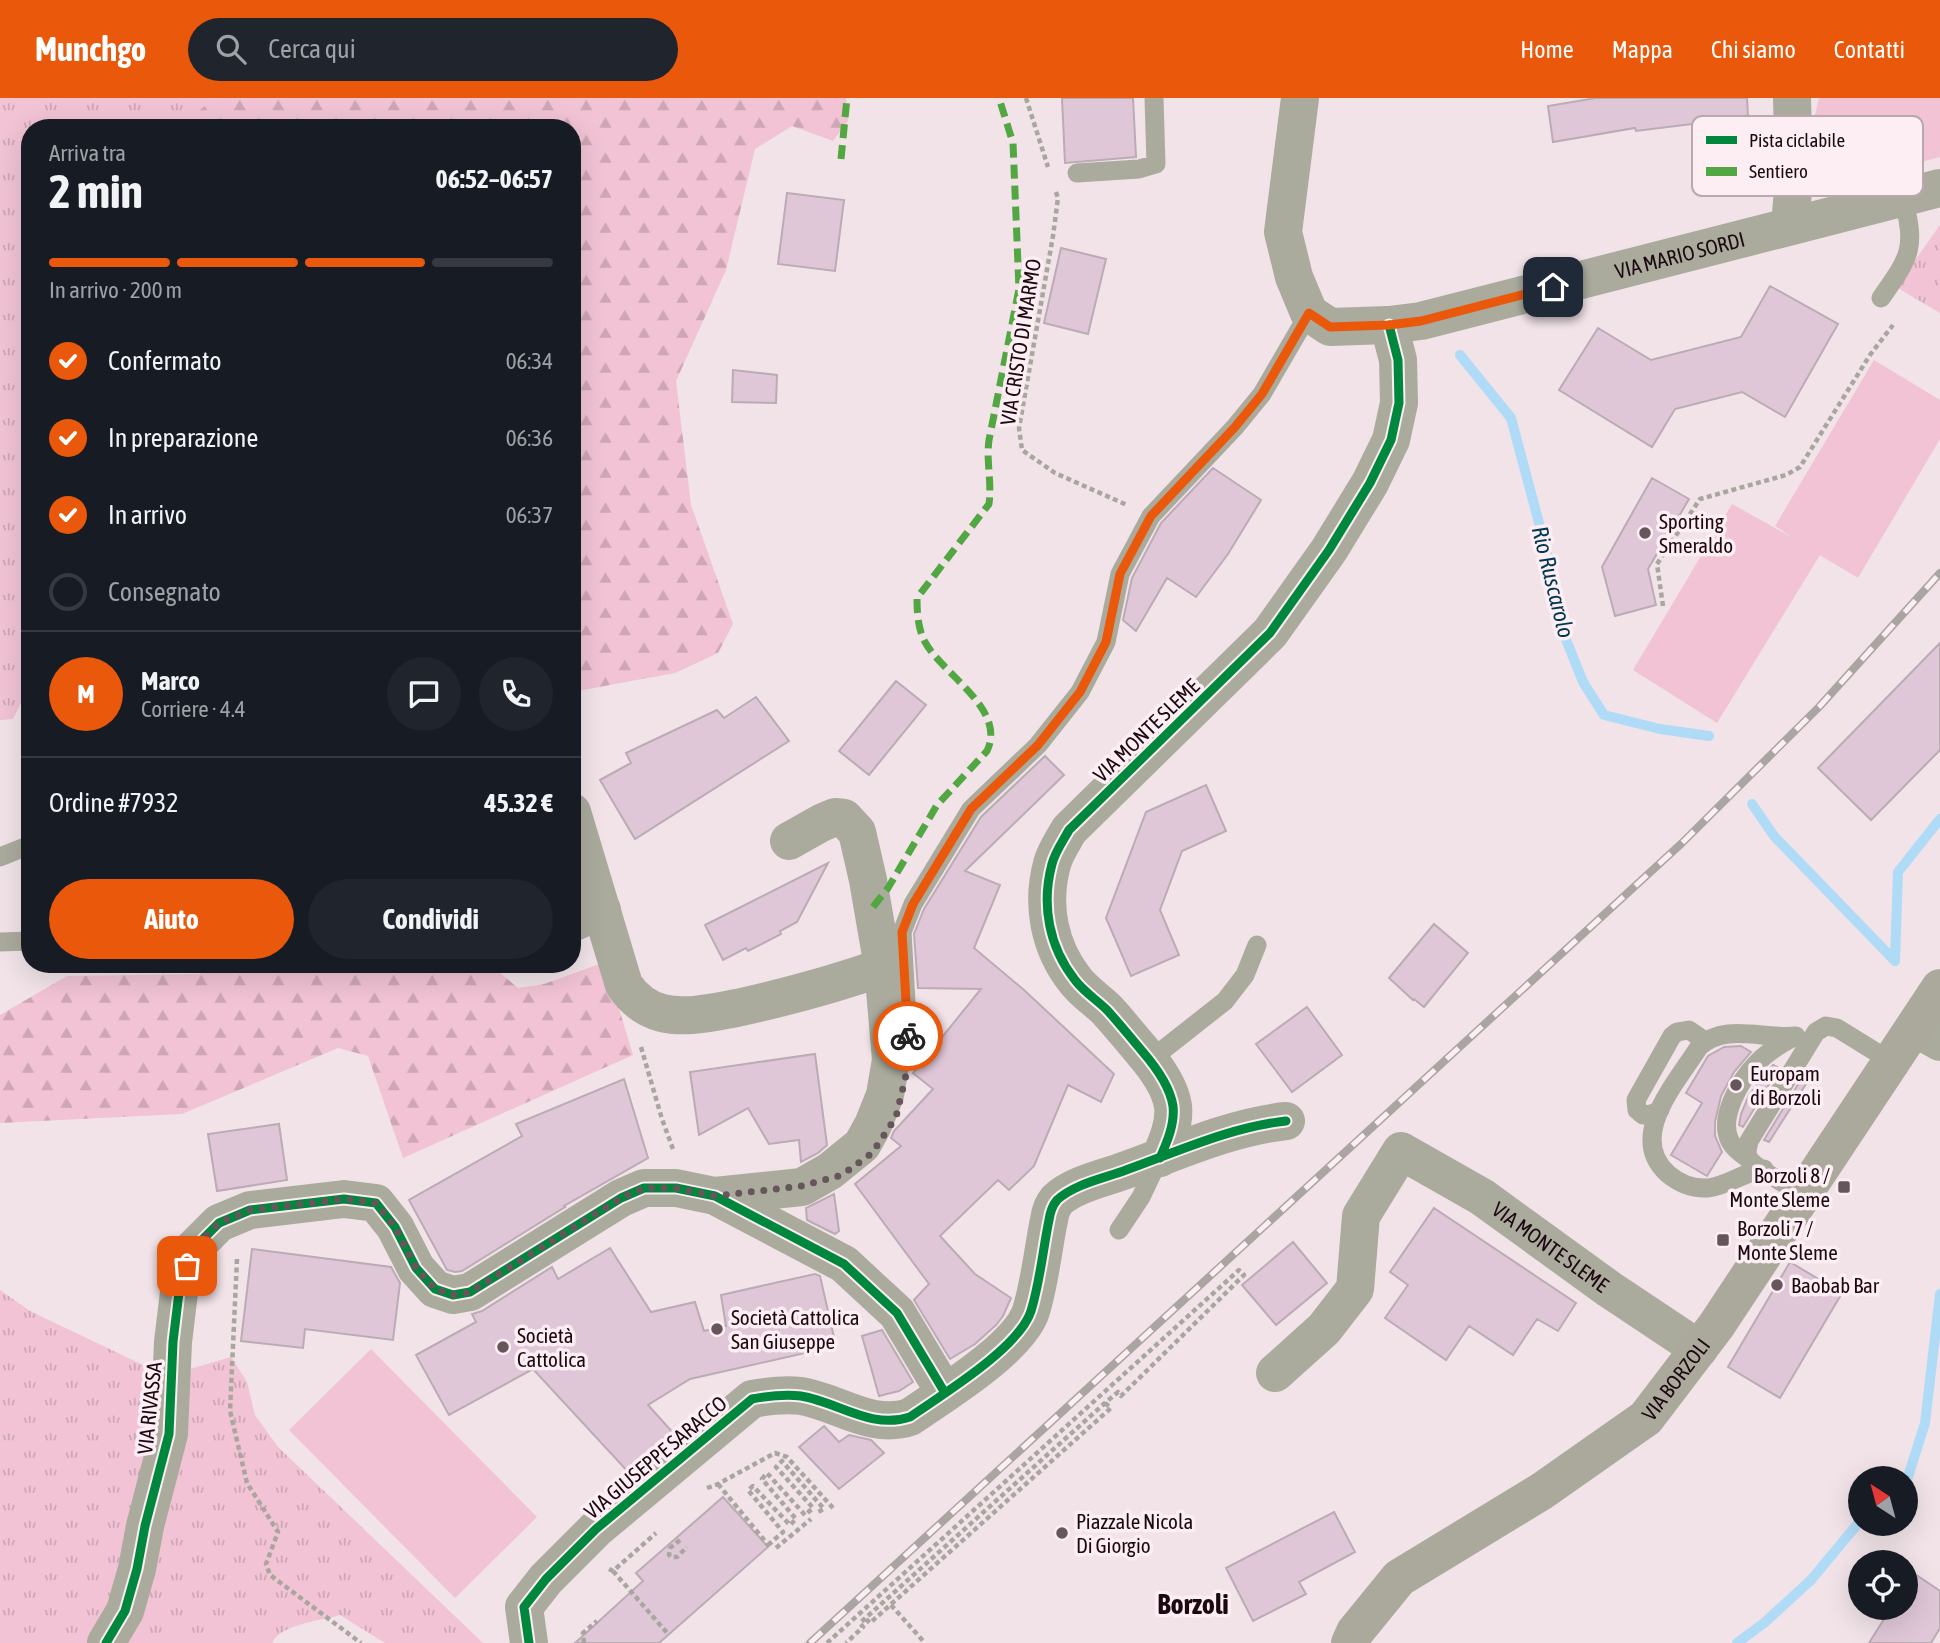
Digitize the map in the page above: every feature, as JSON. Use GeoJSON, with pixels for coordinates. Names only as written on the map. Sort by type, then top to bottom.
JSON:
{"type":"FeatureCollection","features":[{"type":"Feature","properties":{"kind":"main road","name":"VIA BORZOLI"},"geometry":{"type":"LineString","coordinates":[[1350,1643],[1355,1632],[1399,1578],[1542,1491],[1646,1418],[1699,1349],[1892,1062],[1927,1035],[1940,988]]}},
{"type":"Feature","properties":{"kind":"street"},"geometry":{"type":"LineString","coordinates":[[1300,98],[1283,232],[1294,277],[1309,313]]}},
{"type":"Feature","properties":{"kind":"street"},"geometry":{"type":"LineString","coordinates":[[1790,225],[1793,196]]}},
{"type":"Feature","properties":{"kind":"street","name":"VIA MARIO SORDI"},"geometry":{"type":"LineString","coordinates":[[1309,313],[1330,327],[1421,321],[1907,196]]}},
{"type":"Feature","properties":{"kind":"street","name":"VIA MONTE SLEME"},"geometry":{"type":"LineString","coordinates":[[1160,1158],[1170,1130],[1173,1105],[1150,1060],[1107,1010],[1076,982],[1057,953],[1049,925],[1047,892],[1053,862],[1069,830],[1270,633],[1329,550],[1370,483],[1391,440],[1399,403],[1398,360],[1389,325]]}},
{"type":"Feature","properties":{"kind":"street"},"geometry":{"type":"LineString","coordinates":[[715,1196],[802,1186],[830,1171],[862,1145],[885,1095],[891,1060],[883,967],[869,880],[857,832],[844,818],[835,817],[789,841]]}},
{"type":"Feature","properties":{"kind":"street"},"geometry":{"type":"LineString","coordinates":[[581,875],[587,917],[624,985],[634,998],[660,1013],[682,1016],[781,999],[883,967]]}},
{"type":"Feature","properties":{"kind":"street"},"geometry":{"type":"LineString","coordinates":[[219,1223],[250,1210],[272,1207],[344,1199],[376,1203],[395,1227],[416,1268],[435,1289],[453,1295],[470,1292],[621,1198],[644,1188],[676,1188],[715,1196],[844,1264],[897,1313],[945,1393],[1005,1347],[1024,1325],[1031,1310],[1051,1209],[1058,1200],[1085,1185],[1233,1132],[1286,1121]]}},
{"type":"Feature","properties":{"kind":"street","name":"VIA MONTE SLEME"},"geometry":{"type":"LineString","coordinates":[[1275,1373],[1324,1329],[1355,1289],[1362,1216],[1401,1151],[1482,1197],[1609,1289],[1699,1349]]}},
{"type":"Feature","properties":{"kind":"street","name":"VIA RIVASSA"},"geometry":{"type":"LineString","coordinates":[[106,1643],[125,1611],[169,1434],[173,1342],[180,1284],[193,1249],[219,1223]]}},
{"type":"Feature","properties":{"kind":"street","name":"VIA GIUSEPPE SARACCO"},"geometry":{"type":"LineString","coordinates":[[529,1643],[524,1607],[546,1579],[596,1529],[752,1399],[775,1395],[802,1396],[882,1422],[897,1422],[910,1418],[945,1393]]}},
{"type":"Feature","properties":{"kind":"lane"},"geometry":{"type":"LineString","coordinates":[[1077,173],[1139,169],[1156,164],[1154,98]]}},
{"type":"Feature","properties":{"kind":"lane"},"geometry":{"type":"LineString","coordinates":[[1881,298],[1902,268],[1909,252],[1911,230],[1903,197]]}},
{"type":"Feature","properties":{"kind":"lane"},"geometry":{"type":"LineString","coordinates":[[802,1186],[842,1175],[872,1153],[896,1117],[910,1058],[902,932],[913,904],[971,809],[1038,745],[1080,692],[1106,642],[1120,574],[1151,516],[1235,427],[1262,394],[1309,313]]}},
{"type":"Feature","properties":{"kind":"lane"},"geometry":{"type":"LineString","coordinates":[[0,857],[21,849]]}},
{"type":"Feature","properties":{"kind":"lane"},"geometry":{"type":"LineString","coordinates":[[0,942],[21,941]]}},
{"type":"Feature","properties":{"kind":"lane"},"geometry":{"type":"LineString","coordinates":[[1150,1060],[1225,1001],[1245,975],[1257,945]]}},
{"type":"Feature","properties":{"kind":"lane"},"geometry":{"type":"LineString","coordinates":[[1757,1165],[1747,1150],[1749,1141],[1816,1032],[1826,1026]]}},
{"type":"Feature","properties":{"kind":"lane"},"geometry":{"type":"LineString","coordinates":[[1757,1165],[1752,1171],[1709,1188],[1688,1187],[1661,1168],[1654,1156],[1650,1136],[1654,1121],[1705,1041],[1729,1033],[1783,1038],[1826,1026],[1837,1028],[1892,1062]]}},
{"type":"Feature","properties":{"kind":"lane"},"geometry":{"type":"LineString","coordinates":[[1660,1110],[1643,1115],[1637,1110],[1636,1100],[1672,1036],[1677,1032],[1689,1030],[1705,1041]]}},
{"type":"Feature","properties":{"kind":"lane"},"geometry":{"type":"LineString","coordinates":[[1796,1036],[1765,1054],[1754,1065],[1732,1102],[1726,1127],[1730,1142],[1739,1152],[1804,1195]]}},
{"type":"Feature","properties":{"kind":"lane"},"geometry":{"type":"LineString","coordinates":[[1119,1230],[1141,1197],[1160,1158]]}},
{"type":"Feature","properties":{"kind":"path"},"geometry":{"type":"LineString","coordinates":[[1026,98],[1051,177]]}},
{"type":"Feature","properties":{"kind":"path"},"geometry":{"type":"LineString","coordinates":[[1663,606],[1657,564],[1700,499],[1786,475],[1800,467],[1870,355],[1893,325]]}},
{"type":"Feature","properties":{"kind":"path"},"geometry":{"type":"LineString","coordinates":[[624,985],[662,1119],[677,1158],[676,1188]]}},
{"type":"Feature","properties":{"kind":"path"},"geometry":{"type":"LineString","coordinates":[[219,1223],[237,1261],[230,1411],[247,1483],[278,1532],[266,1564],[270,1575],[361,1643]]}},
{"type":"Feature","properties":{"kind":"path"},"geometry":{"type":"LineString","coordinates":[[827,1643],[1239,1270],[1244,1275],[1121,1396],[1118,1392],[1105,1403],[860,1623],[863,1627],[846,1643]]}},
{"type":"Feature","properties":{"kind":"path"},"geometry":{"type":"LineString","coordinates":[[866,1619],[870,1623],[891,1605],[1111,1408],[1105,1403]]}},
{"type":"Feature","properties":{"kind":"path"},"geometry":{"type":"LineString","coordinates":[[737,1474],[775,1453],[787,1457],[833,1508]]}},
{"type":"Feature","properties":{"kind":"path"},"geometry":{"type":"LineString","coordinates":[[718,1484],[769,1546],[783,1532],[748,1490],[753,1486],[790,1525],[796,1519],[762,1479],[767,1473],[805,1515],[813,1508],[775,1467],[782,1461],[824,1508],[818,1513]]}},
{"type":"Feature","properties":{"kind":"path"},"geometry":{"type":"LineString","coordinates":[[776,1548],[811,1519]]}},
{"type":"Feature","properties":{"kind":"path"},"geometry":{"type":"LineString","coordinates":[[680,1540],[670,1548],[669,1555],[677,1556],[687,1548]]}},
{"type":"Feature","properties":{"kind":"path"},"geometry":{"type":"LineString","coordinates":[[613,1571],[669,1635]]}},
{"type":"Feature","properties":{"kind":"path"},"geometry":{"type":"LineString","coordinates":[[891,1605],[925,1643]]}},
{"type":"Feature","properties":{"kind":"path"},"geometry":{"type":"LineString","coordinates":[[585,1643],[583,1633],[597,1621]]}},
{"type":"Feature","properties":{"kind":"green space"},"geometry":{"type":"Polygon","coordinates":[[[0,98],[214,98],[191,119],[21,119],[21,703],[13,719],[0,720],[0,98]]]}},
{"type":"Feature","properties":{"kind":"green space"},"geometry":{"type":"Polygon","coordinates":[[[214,98],[846,98],[848,121],[833,141],[792,126],[755,149],[726,270],[676,381],[691,505],[733,624],[718,653],[675,673],[581,690],[581,119],[190,119],[214,98]]]}},
{"type":"Feature","properties":{"kind":"green space"},"geometry":{"type":"Polygon","coordinates":[[[1819,98],[1940,98],[1940,157],[1923,162],[1923,116],[1815,116],[1819,98]]]}},
{"type":"Feature","properties":{"kind":"green space"},"geometry":{"type":"Polygon","coordinates":[[[1940,225],[1940,313],[1896,287],[1940,225]]]}},
{"type":"Feature","properties":{"kind":"green space"},"geometry":{"type":"Polygon","coordinates":[[[1874,360],[1940,400],[1940,439],[1858,578],[1820,555],[1717,723],[1633,670],[1732,504],[1793,538],[1775,526],[1874,360]]]}},
{"type":"Feature","properties":{"kind":"green space"},"geometry":{"type":"Polygon","coordinates":[[[605,962],[633,1055],[403,1158],[368,1056],[338,1048],[182,1114],[0,1123],[0,1015],[67,976],[500,973],[518,988],[544,984],[581,973],[581,971],[605,962]]]}},
{"type":"Feature","properties":{"kind":"green space"},"geometry":{"type":"Polygon","coordinates":[[[0,1290],[30,1311],[166,1376],[231,1357],[247,1382],[255,1415],[278,1447],[483,1643],[385,1643],[340,1615],[292,1627],[272,1643],[0,1643],[0,1290]]]}},
{"type":"Feature","properties":{"kind":"green space"},"geometry":{"type":"Polygon","coordinates":[[[371,1349],[537,1517],[455,1598],[289,1430],[371,1349]]]}},
{"type":"Feature","properties":{"kind":"building"},"geometry":{"type":"Polygon","coordinates":[[[1062,98],[1133,98],[1136,157],[1065,163],[1062,98]]]}},
{"type":"Feature","properties":{"kind":"building"},"geometry":{"type":"Polygon","coordinates":[[[1596,98],[1747,98],[1748,116],[1692,116],[1692,124],[1636,131],[1635,128],[1553,142],[1548,106],[1596,98]]]}},
{"type":"Feature","properties":{"kind":"building"},"geometry":{"type":"Polygon","coordinates":[[[787,193],[844,200],[835,271],[778,264],[787,193]]]}},
{"type":"Feature","properties":{"kind":"building"},"geometry":{"type":"Polygon","coordinates":[[[1061,248],[1106,259],[1088,334],[1044,323],[1061,248]]]}},
{"type":"Feature","properties":{"kind":"building"},"geometry":{"type":"Polygon","coordinates":[[[1770,286],[1838,324],[1785,417],[1742,392],[1675,409],[1652,447],[1559,390],[1598,328],[1651,360],[1741,337],[1770,286]]]}},
{"type":"Feature","properties":{"kind":"building"},"geometry":{"type":"Polygon","coordinates":[[[733,370],[777,375],[776,403],[732,402],[733,370]]]}},
{"type":"Feature","properties":{"kind":"building"},"geometry":{"type":"Polygon","coordinates":[[[1213,468],[1261,500],[1228,554],[1196,597],[1167,578],[1136,631],[1123,620],[1132,578],[1161,523],[1213,468]]]}},
{"type":"Feature","properties":{"kind":"building","name":"Sporting Smeraldo"},"geometry":{"type":"Polygon","coordinates":[[[1652,478],[1689,499],[1648,569],[1656,605],[1615,616],[1602,567],[1652,478]]]}},
{"type":"Feature","properties":{"kind":"building"},"geometry":{"type":"Polygon","coordinates":[[[1940,643],[1940,750],[1871,820],[1818,768],[1940,643]]]}},
{"type":"Feature","properties":{"kind":"building"},"geometry":{"type":"Polygon","coordinates":[[[896,681],[926,705],[869,775],[839,751],[896,681]]]}},
{"type":"Feature","properties":{"kind":"building"},"geometry":{"type":"Polygon","coordinates":[[[756,697],[789,741],[635,839],[600,780],[631,763],[626,753],[717,710],[724,718],[756,697]]]}},
{"type":"Feature","properties":{"kind":"building"},"geometry":{"type":"Polygon","coordinates":[[[1045,756],[1064,775],[965,871],[1000,885],[974,948],[1024,990],[1114,1074],[1101,1102],[1068,1085],[1034,1166],[1009,1190],[998,1180],[940,1236],[975,1274],[1011,1298],[996,1325],[975,1344],[950,1359],[914,1300],[929,1284],[855,1184],[901,1146],[891,1138],[894,1131],[933,1089],[913,1073],[981,989],[918,988],[914,934],[924,909],[981,817],[1045,756]]]}},
{"type":"Feature","properties":{"kind":"building"},"geometry":{"type":"Polygon","coordinates":[[[1206,785],[1226,831],[1182,851],[1160,910],[1179,955],[1131,976],[1106,918],[1146,812],[1206,785]]]}},
{"type":"Feature","properties":{"kind":"building"},"geometry":{"type":"Polygon","coordinates":[[[828,863],[797,922],[780,931],[781,934],[748,951],[746,948],[723,960],[705,925],[828,863]]]}},
{"type":"Feature","properties":{"kind":"building"},"geometry":{"type":"Polygon","coordinates":[[[1434,924],[1468,953],[1424,1007],[1389,978],[1434,924]]]}},
{"type":"Feature","properties":{"kind":"building"},"geometry":{"type":"Polygon","coordinates":[[[1307,1007],[1342,1055],[1292,1092],[1256,1044],[1307,1007]]]}},
{"type":"Feature","properties":{"kind":"building"},"geometry":{"type":"Polygon","coordinates":[[[1741,1046],[1751,1052],[1734,1072],[1721,1096],[1715,1136],[1722,1152],[1707,1176],[1671,1155],[1702,1103],[1686,1093],[1708,1056],[1724,1047],[1741,1046]]]}},
{"type":"Feature","properties":{"kind":"building"},"geometry":{"type":"Polygon","coordinates":[[[815,1054],[827,1145],[818,1153],[801,1162],[799,1140],[769,1144],[748,1108],[699,1135],[690,1072],[815,1054]]]}},
{"type":"Feature","properties":{"kind":"building"},"geometry":{"type":"Polygon","coordinates":[[[1773,1065],[1779,1068],[1743,1127],[1739,1125],[1749,1095],[1773,1065]]]}},
{"type":"Feature","properties":{"kind":"building"},"geometry":{"type":"Polygon","coordinates":[[[624,1079],[648,1158],[564,1206],[462,1271],[447,1270],[409,1200],[522,1136],[516,1124],[624,1079]]]}},
{"type":"Feature","properties":{"kind":"building"},"geometry":{"type":"Polygon","coordinates":[[[1800,1081],[1806,1084],[1769,1142],[1764,1140],[1800,1081]]]}},
{"type":"Feature","properties":{"kind":"building"},"geometry":{"type":"Polygon","coordinates":[[[279,1124],[287,1180],[217,1191],[208,1134],[279,1124]]]}},
{"type":"Feature","properties":{"kind":"building"},"geometry":{"type":"Polygon","coordinates":[[[834,1194],[839,1231],[835,1234],[807,1220],[806,1208],[834,1194]]]}},
{"type":"Feature","properties":{"kind":"building"},"geometry":{"type":"Polygon","coordinates":[[[1434,1208],[1576,1303],[1558,1331],[1537,1319],[1513,1355],[1469,1326],[1446,1360],[1385,1318],[1408,1285],[1390,1272],[1434,1208]]]}},
{"type":"Feature","properties":{"kind":"building"},"geometry":{"type":"Polygon","coordinates":[[[1293,1242],[1327,1283],[1276,1325],[1242,1285],[1293,1242]]]}},
{"type":"Feature","properties":{"kind":"building"},"geometry":{"type":"Polygon","coordinates":[[[610,1248],[651,1312],[695,1302],[704,1331],[726,1326],[721,1295],[815,1274],[820,1276],[836,1346],[690,1379],[648,1405],[675,1435],[629,1473],[533,1369],[449,1415],[416,1355],[476,1322],[472,1314],[482,1311],[552,1267],[558,1279],[610,1248]]]}},
{"type":"Feature","properties":{"kind":"building"},"geometry":{"type":"Polygon","coordinates":[[[252,1249],[391,1267],[400,1283],[393,1340],[305,1329],[303,1348],[241,1341],[252,1249]]]}},
{"type":"Feature","properties":{"kind":"building"},"geometry":{"type":"Polygon","coordinates":[[[1790,1262],[1842,1293],[1780,1398],[1728,1367],[1790,1262]]]}},
{"type":"Feature","properties":{"kind":"building"},"geometry":{"type":"Polygon","coordinates":[[[882,1330],[913,1382],[899,1391],[879,1396],[862,1336],[882,1330]]]}},
{"type":"Feature","properties":{"kind":"building"},"geometry":{"type":"Polygon","coordinates":[[[824,1426],[839,1442],[849,1435],[871,1440],[884,1453],[839,1489],[799,1447],[824,1426]]]}},
{"type":"Feature","properties":{"kind":"building"},"geometry":{"type":"Polygon","coordinates":[[[723,1497],[768,1547],[659,1643],[575,1643],[643,1581],[636,1573],[723,1497]]]}},
{"type":"Feature","properties":{"kind":"building"},"geometry":{"type":"Polygon","coordinates":[[[1334,1512],[1355,1552],[1299,1582],[1306,1594],[1253,1621],[1226,1568],[1334,1512]]]}},
{"type":"Feature","properties":{"kind":"building"},"geometry":{"type":"Polygon","coordinates":[[[1918,1576],[1940,1591],[1940,1628],[1931,1643],[1869,1643],[1883,1620],[1918,1620],[1918,1576]]]}},
{"type":"Feature","properties":{"kind":"waterway","name":"Rio Ruscarolo"},"geometry":{"type":"LineString","coordinates":[[1460,355],[1511,418],[1547,553],[1559,622],[1583,682],[1604,715],[1660,729],[1709,736]]}},
{"type":"Feature","properties":{"kind":"waterway","name":"Rio Ruscarolo"},"geometry":{"type":"LineString","coordinates":[[1752,804],[1774,836],[1895,961]]}},
{"type":"Feature","properties":{"kind":"waterway"},"geometry":{"type":"LineString","coordinates":[[1895,961],[1898,872],[1940,819]]}},
{"type":"Feature","properties":{"kind":"waterway","name":"Rio Ruscarolo"},"geometry":{"type":"LineString","coordinates":[[1911,1466],[1925,1423],[1940,1294]]}},
{"type":"Feature","properties":{"kind":"waterway","name":"Rio Ruscarolo"},"geometry":{"type":"LineString","coordinates":[[1737,1643],[1764,1623],[1811,1580],[1848,1535]]}},
{"type":"Feature","properties":{"kind":"railway"},"geometry":{"type":"LineString","coordinates":[[810,1643],[1682,843],[1819,707],[1940,573]]}},
{"type":"Feature","properties":{"kind":"marked path"},"geometry":{"type":"LineString","coordinates":[[841,159],[847,98]]}},
{"type":"Feature","properties":{"kind":"marked path"},"geometry":{"type":"LineString","coordinates":[[873,907],[888,888],[937,805],[987,751],[991,736],[981,707],[925,642],[918,621],[917,598],[989,504],[989,440],[1019,289],[1013,143],[999,98]]}},
{"type":"Feature","properties":{"kind":"cycle path"},"geometry":{"type":"LineString","coordinates":[[1160,1158],[1173,1119],[1169,1091],[1147,1057],[1107,1010],[1079,984],[1059,954],[1053,940],[1048,910],[1047,895],[1052,864],[1069,830],[1270,633],[1329,550],[1370,483],[1391,440],[1399,403],[1398,360],[1389,325]]}},
{"type":"Feature","properties":{"kind":"cycle path"},"geometry":{"type":"LineString","coordinates":[[529,1643],[524,1607],[546,1579],[596,1529],[752,1399],[801,1396],[868,1418],[896,1420],[910,1417],[996,1355],[1024,1325],[1034,1300],[1051,1212],[1055,1202],[1064,1194],[1205,1141],[1286,1121]]}},
{"type":"Feature","properties":{"kind":"cycle path"},"geometry":{"type":"LineString","coordinates":[[106,1643],[125,1611],[169,1434],[173,1342],[180,1284],[193,1249],[219,1223],[250,1210],[344,1199],[376,1203],[395,1227],[416,1268],[435,1289],[453,1295],[470,1292],[621,1198],[644,1188],[676,1188],[715,1196],[844,1264],[897,1313],[945,1393]]}},
{"type":"Feature","properties":{"kind":"way so far"},"geometry":{"type":"LineString","coordinates":[[187,1266],[193,1249],[219,1223],[250,1210],[344,1199],[376,1203],[395,1227],[416,1268],[435,1289],[453,1295],[470,1292],[621,1198],[644,1188],[676,1188],[715,1196],[802,1186],[842,1175],[872,1153],[896,1117],[910,1058],[908,1036]]}},
{"type":"Feature","properties":{"kind":"place","name":"Sporting Smeraldo"},"geometry":{"type":"Point","coordinates":[1645,533]}},
{"type":"Feature","properties":{"kind":"place","name":"Europam di Borzoli"},"geometry":{"type":"Point","coordinates":[1736,1085]}},
{"type":"Feature","properties":{"kind":"place","name":"Borzoli 8 / Monte Sleme"},"geometry":{"type":"Point","coordinates":[1844,1187]}},
{"type":"Feature","properties":{"kind":"place","name":"Borzoli 7 / Monte Sleme"},"geometry":{"type":"Point","coordinates":[1723,1240]}},
{"type":"Feature","properties":{"kind":"place","name":"Baobab Bar"},"geometry":{"type":"Point","coordinates":[1777,1285]}},
{"type":"Feature","properties":{"kind":"place","name":"Società Cattolica San Giuseppe"},"geometry":{"type":"Point","coordinates":[717,1329]}},
{"type":"Feature","properties":{"kind":"place","name":"Società Cattolica"},"geometry":{"type":"Point","coordinates":[503,1347]}},
{"type":"Feature","properties":{"kind":"place","name":"Piazzale Nicola Di Giorgio"},"geometry":{"type":"Point","coordinates":[1062,1533]}},
{"type":"Feature","properties":{"kind":"district","name":"Borzoli"},"geometry":{"type":"Point","coordinates":[1193,1604]}},
{"type":"Feature","properties":{"kind":"route"},"geometry":{"type":"LineString","coordinates":[[908,1036],[902,932],[913,904],[971,809],[1038,745],[1080,692],[1106,642],[1120,574],[1151,516],[1235,427],[1262,394],[1309,313],[1330,327],[1389,325],[1421,321],[1553,287]]}}]}
